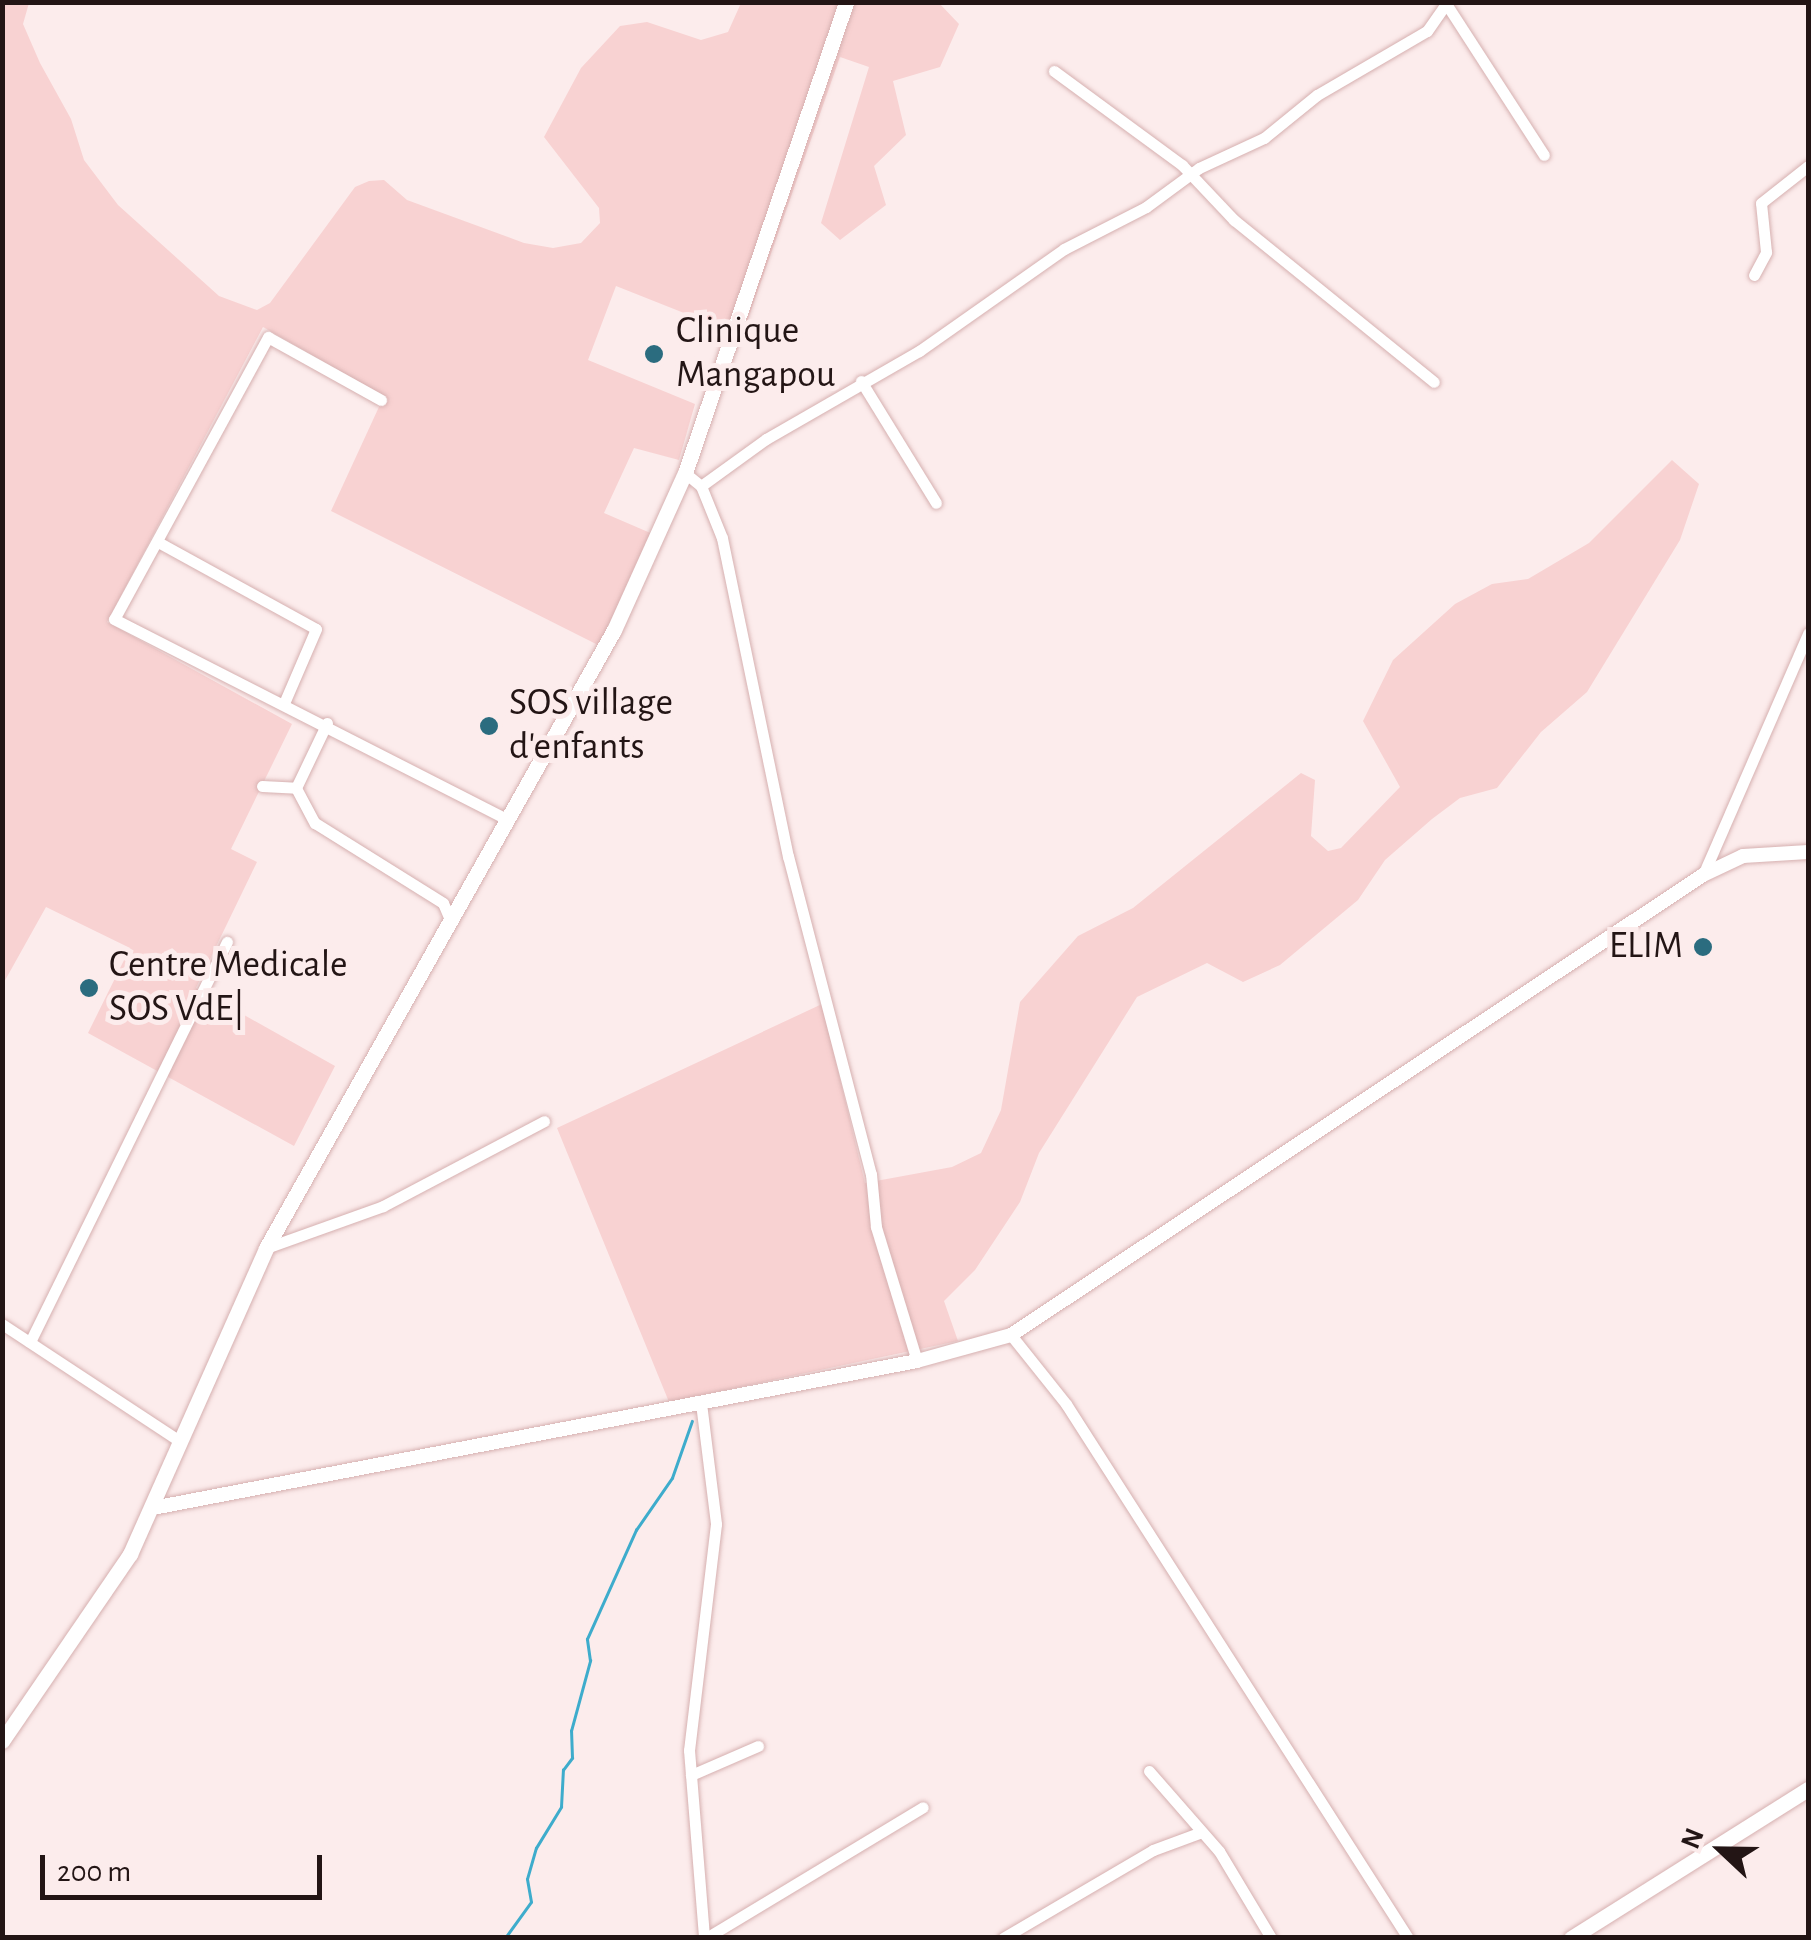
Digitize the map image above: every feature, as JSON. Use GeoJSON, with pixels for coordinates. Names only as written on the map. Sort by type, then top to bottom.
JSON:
{"type":"FeatureCollection","features":[{"type":"Feature","properties":{"kind":"main road"},"geometry":{"type":"LineString","coordinates":[[2,1741],[112,1586],[152,1508],[178,1440],[266,1248],[451,926],[614,630],[685,473],[846,2]]}},
{"type":"Feature","properties":{"kind":"main road"},"geometry":{"type":"LineString","coordinates":[[1571,1938],[1808,1789]]}},
{"type":"Feature","properties":{"kind":"street"},"geometry":{"type":"LineString","coordinates":[[700,486],[862,380],[919,351],[1064,249],[1093,239],[1189,176],[1264,138],[1317,95],[1427,31],[1446,3],[1544,155]]}},
{"type":"Feature","properties":{"kind":"street"},"geometry":{"type":"LineString","coordinates":[[1054,71],[1189,176],[1365,332],[1434,382]]}},
{"type":"Feature","properties":{"kind":"street"},"geometry":{"type":"LineString","coordinates":[[1754,275],[1766,252],[1762,204],[1808,166]]}},
{"type":"Feature","properties":{"kind":"street"},"geometry":{"type":"LineString","coordinates":[[381,400],[268,337],[114,619],[285,701],[509,820]]}},
{"type":"Feature","properties":{"kind":"street"},"geometry":{"type":"LineString","coordinates":[[862,380],[936,503]]}},
{"type":"Feature","properties":{"kind":"street"},"geometry":{"type":"LineString","coordinates":[[685,473],[700,486],[722,538],[788,856],[872,1174],[876,1227],[917,1361]]}},
{"type":"Feature","properties":{"kind":"street"},"geometry":{"type":"LineString","coordinates":[[158,542],[316,629],[285,701]]}},
{"type":"Feature","properties":{"kind":"street"},"geometry":{"type":"LineString","coordinates":[[1703,875],[1808,633]]}},
{"type":"Feature","properties":{"kind":"street"},"geometry":{"type":"LineString","coordinates":[[296,788],[327,724]]}},
{"type":"Feature","properties":{"kind":"street"},"geometry":{"type":"LineString","coordinates":[[262,786],[296,788]]}},
{"type":"Feature","properties":{"kind":"street"},"geometry":{"type":"LineString","coordinates":[[296,788],[320,832],[443,903],[451,926]]}},
{"type":"Feature","properties":{"kind":"street"},"geometry":{"type":"LineString","coordinates":[[152,1508],[917,1361],[1011,1335],[1703,875],[1743,856],[1808,852]]}},
{"type":"Feature","properties":{"kind":"street"},"geometry":{"type":"LineString","coordinates":[[30,1342],[226,942]]}},
{"type":"Feature","properties":{"kind":"street"},"geometry":{"type":"LineString","coordinates":[[266,1248],[384,1206],[544,1121]]}},
{"type":"Feature","properties":{"kind":"street"},"geometry":{"type":"LineString","coordinates":[[2,1324],[178,1440]]}},
{"type":"Feature","properties":{"kind":"street"},"geometry":{"type":"LineString","coordinates":[[1011,1335],[1066,1404],[1408,1938]]}},
{"type":"Feature","properties":{"kind":"street"},"geometry":{"type":"LineString","coordinates":[[701,1403],[716,1524],[691,1774],[706,1938],[923,1807]]}},
{"type":"Feature","properties":{"kind":"street"},"geometry":{"type":"LineString","coordinates":[[691,1774],[758,1746]]}},
{"type":"Feature","properties":{"kind":"street"},"geometry":{"type":"LineString","coordinates":[[1149,1771],[1219,1851],[1272,1938]]}},
{"type":"Feature","properties":{"kind":"street"},"geometry":{"type":"LineString","coordinates":[[1004,1938],[1153,1850],[1200,1833]]}},
{"type":"Feature","properties":{"kind":"shaded area"},"geometry":{"type":"Polygon","coordinates":[[[3,3],[29,3],[23,24],[40,63],[71,119],[84,160],[118,205],[219,296],[257,310],[270,303],[355,187],[369,181],[384,180],[407,200],[524,243],[553,248],[581,243],[600,223],[599,208],[544,137],[581,68],[620,26],[647,22],[701,40],[728,32],[741,3],[939,3],[959,24],[940,67],[893,81],[906,135],[874,166],[886,205],[840,240],[821,223],[869,67],[840,57],[742,336],[616,286],[588,360],[695,404],[679,460],[634,448],[604,513],[662,538],[604,648],[331,511],[384,396],[263,327],[107,622],[292,724],[231,849],[257,862],[196,988],[335,1066],[294,1146],[88,1033],[130,948],[46,907],[3,984],[3,3]]]}},
{"type":"Feature","properties":{"kind":"shaded area"},"geometry":{"type":"Polygon","coordinates":[[[1672,460],[1699,484],[1680,540],[1587,692],[1541,732],[1497,788],[1460,798],[1432,819],[1385,860],[1358,900],[1280,965],[1243,982],[1207,963],[1137,997],[1039,1153],[1020,1202],[975,1270],[944,1301],[958,1341],[669,1402],[557,1128],[822,1004],[865,1183],[952,1167],[981,1153],[1001,1110],[1020,1002],[1078,936],[1133,908],[1301,773],[1315,780],[1311,836],[1328,851],[1341,848],[1400,787],[1363,721],[1393,660],[1455,604],[1492,584],[1528,579],[1589,543],[1672,460]]]}},
{"type":"Feature","properties":{"kind":"waterway"},"geometry":{"type":"LineString","coordinates":[[505,1938],[531,1902],[527,1879],[536,1848],[561,1807],[563,1770],[572,1758],[571,1731],[590,1661],[587,1639],[636,1530],[672,1478],[692,1421]]}},
{"type":"Feature","properties":{"kind":"place","name":"Clinique Mangapou"},"geometry":{"type":"Point","coordinates":[654,354]}},
{"type":"Feature","properties":{"kind":"place","name":"SOS village d'enfants"},"geometry":{"type":"Point","coordinates":[489,726]}},
{"type":"Feature","properties":{"kind":"place","name":"ELIM"},"geometry":{"type":"Point","coordinates":[1703,947]}},
{"type":"Feature","properties":{"kind":"place","name":"Centre Medicale SOS VdE|"},"geometry":{"type":"Point","coordinates":[89,988]}}]}
